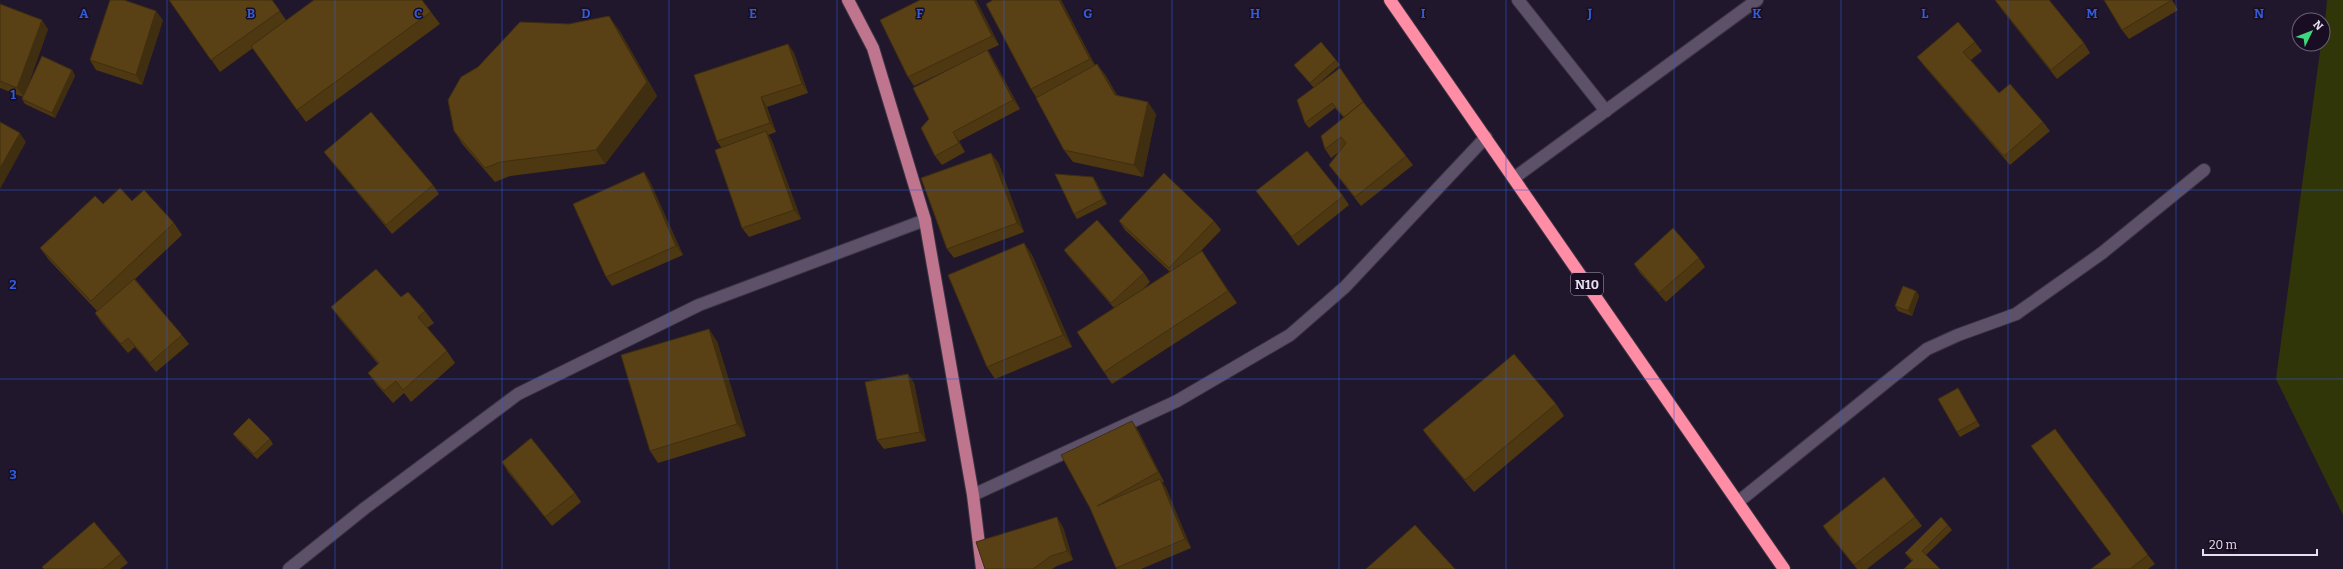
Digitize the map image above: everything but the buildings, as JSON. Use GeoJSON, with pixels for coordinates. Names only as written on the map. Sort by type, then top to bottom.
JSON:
{"type":"FeatureCollection","features":[{"type":"Feature","properties":{"kind":"highway","name":"N10"},"geometry":{"type":"LineString","coordinates":[[1390,0],[1784,569]]}},
{"type":"Feature","properties":{"kind":"main road"},"geometry":{"type":"LineString","coordinates":[[848,0],[873,48],[925,220],[973,495],[982,569]]}},
{"type":"Feature","properties":{"kind":"street"},"geometry":{"type":"LineString","coordinates":[[1518,0],[1606,111]]}},
{"type":"Feature","properties":{"kind":"street"},"geometry":{"type":"LineString","coordinates":[[1514,178],[1757,0]]}},
{"type":"Feature","properties":{"kind":"street"},"geometry":{"type":"LineString","coordinates":[[973,495],[1176,401],[1290,335],[1345,287],[1486,137]]}},
{"type":"Feature","properties":{"kind":"street"},"geometry":{"type":"LineString","coordinates":[[1738,502],[1927,348],[2016,314],[2102,253],[2204,170]]}},
{"type":"Feature","properties":{"kind":"street"},"geometry":{"type":"LineString","coordinates":[[289,569],[366,508],[518,394],[699,305],[925,220]]}},
{"type":"Feature","properties":{"kind":"green space"},"geometry":{"type":"Polygon","coordinates":[[[2327,0],[2343,0],[2343,515],[2276,379],[2320,52],[2331,52],[2331,12],[2326,12],[2327,0]]]}}]}
